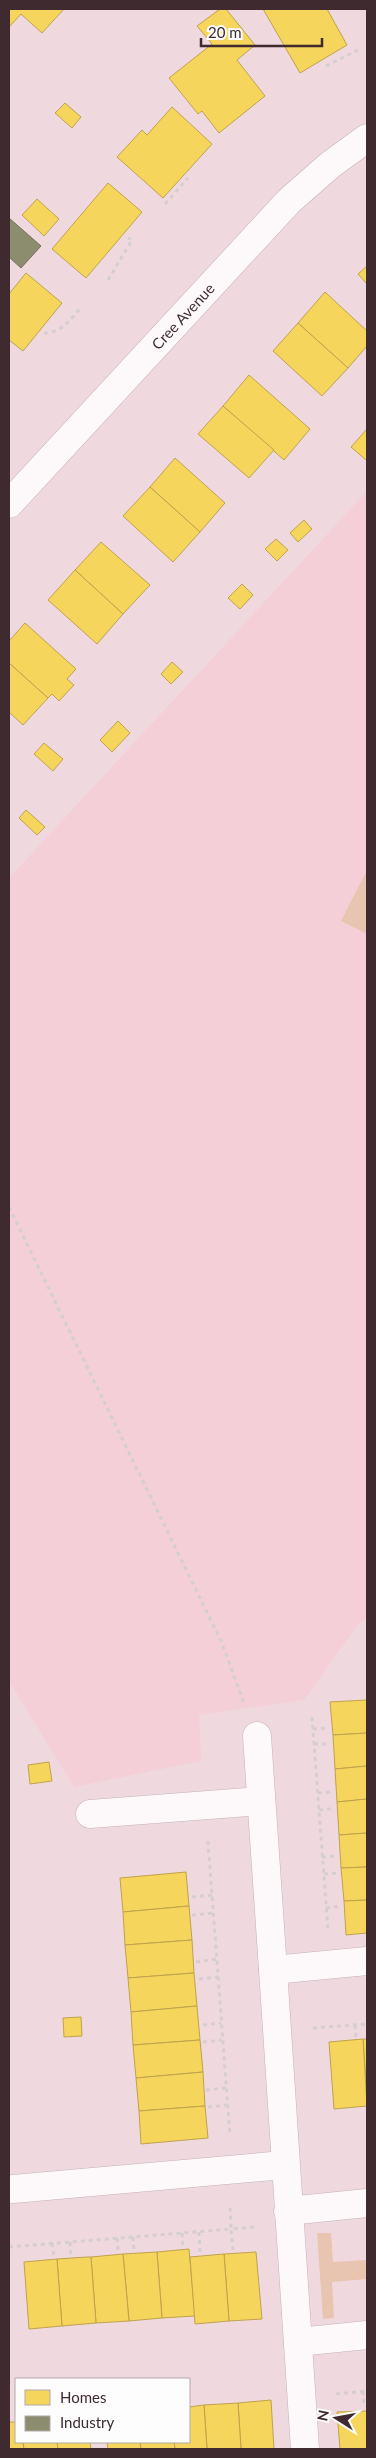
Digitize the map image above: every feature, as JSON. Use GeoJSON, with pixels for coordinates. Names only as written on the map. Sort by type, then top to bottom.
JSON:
{"type":"FeatureCollection","features":[{"type":"Feature","properties":{"kind":"street","name":"Cree Avenue"},"geometry":{"type":"LineString","coordinates":[[9,504],[289,201],[330,165],[367,138]]}},
{"type":"Feature","properties":{"kind":"street"},"geometry":{"type":"LineString","coordinates":[[257,1736],[284,2165],[305,2449]]}},
{"type":"Feature","properties":{"kind":"street"},"geometry":{"type":"LineString","coordinates":[[90,1814],[261,1801]]}},
{"type":"Feature","properties":{"kind":"street"},"geometry":{"type":"LineString","coordinates":[[273,1970],[367,1961]]}},
{"type":"Feature","properties":{"kind":"street"},"geometry":{"type":"LineString","coordinates":[[13,2189],[284,2165]]}},
{"type":"Feature","properties":{"kind":"street"},"geometry":{"type":"LineString","coordinates":[[288,2211],[367,2203]]}},
{"type":"Feature","properties":{"kind":"street"},"geometry":{"type":"LineString","coordinates":[[298,2342],[367,2335]]}},
{"type":"Feature","properties":{"kind":"path"},"geometry":{"type":"LineString","coordinates":[[326,66],[358,50]]}},
{"type":"Feature","properties":{"kind":"path"},"geometry":{"type":"LineString","coordinates":[[165,204],[188,178]]}},
{"type":"Feature","properties":{"kind":"path"},"geometry":{"type":"LineString","coordinates":[[108,280],[132,240],[128,238]]}},
{"type":"Feature","properties":{"kind":"path"},"geometry":{"type":"LineString","coordinates":[[44,333],[53,333],[64,326],[82,306]]}},
{"type":"Feature","properties":{"kind":"path"},"geometry":{"type":"LineString","coordinates":[[9,1207],[221,1641],[257,1736]]}},
{"type":"Feature","properties":{"kind":"path"},"geometry":{"type":"LineString","coordinates":[[312,1716],[330,1965]]}},
{"type":"Feature","properties":{"kind":"path"},"geometry":{"type":"LineString","coordinates":[[313,1729],[326,1728]]}},
{"type":"Feature","properties":{"kind":"path"},"geometry":{"type":"LineString","coordinates":[[314,1744],[327,1744]]}},
{"type":"Feature","properties":{"kind":"path"},"geometry":{"type":"LineString","coordinates":[[318,1793],[331,1792]]}},
{"type":"Feature","properties":{"kind":"path"},"geometry":{"type":"LineString","coordinates":[[206,1805],[226,2088],[233,2250]]}},
{"type":"Feature","properties":{"kind":"path"},"geometry":{"type":"LineString","coordinates":[[319,1810],[332,1809]]}},
{"type":"Feature","properties":{"kind":"path"},"geometry":{"type":"LineString","coordinates":[[322,1857],[335,1856]]}},
{"type":"Feature","properties":{"kind":"path"},"geometry":{"type":"LineString","coordinates":[[324,1874],[338,1873]]}},
{"type":"Feature","properties":{"kind":"path"},"geometry":{"type":"LineString","coordinates":[[192,1897],[212,1895]]}},
{"type":"Feature","properties":{"kind":"path"},"geometry":{"type":"LineString","coordinates":[[326,1908],[341,1906]]}},
{"type":"Feature","properties":{"kind":"path"},"geometry":{"type":"LineString","coordinates":[[192,1915],[214,1913]]}},
{"type":"Feature","properties":{"kind":"path"},"geometry":{"type":"LineString","coordinates":[[196,1962],[217,1959]]}},
{"type":"Feature","properties":{"kind":"path"},"geometry":{"type":"LineString","coordinates":[[199,1979],[218,1977]]}},
{"type":"Feature","properties":{"kind":"path"},"geometry":{"type":"LineString","coordinates":[[203,2025],[221,2023]]}},
{"type":"Feature","properties":{"kind":"path"},"geometry":{"type":"LineString","coordinates":[[309,2028],[367,2024]]}},
{"type":"Feature","properties":{"kind":"path"},"geometry":{"type":"LineString","coordinates":[[355,2025],[356,2037]]}},
{"type":"Feature","properties":{"kind":"path"},"geometry":{"type":"LineString","coordinates":[[203,2042],[222,2040]]}},
{"type":"Feature","properties":{"kind":"path"},"geometry":{"type":"LineString","coordinates":[[206,2090],[226,2088]]}},
{"type":"Feature","properties":{"kind":"path"},"geometry":{"type":"LineString","coordinates":[[208,2107],[227,2105]]}},
{"type":"Feature","properties":{"kind":"path"},"geometry":{"type":"LineString","coordinates":[[9,2247],[231,2229]]}},
{"type":"Feature","properties":{"kind":"path"},"geometry":{"type":"LineString","coordinates":[[199,2232],[200,2254]]}},
{"type":"Feature","properties":{"kind":"path"},"geometry":{"type":"LineString","coordinates":[[182,2233],[183,2247]]}},
{"type":"Feature","properties":{"kind":"path"},"geometry":{"type":"LineString","coordinates":[[133,2237],[134,2251]]}},
{"type":"Feature","properties":{"kind":"path"},"geometry":{"type":"LineString","coordinates":[[117,2238],[118,2252]]}},
{"type":"Feature","properties":{"kind":"path"},"geometry":{"type":"LineString","coordinates":[[70,2242],[71,2256]]}},
{"type":"Feature","properties":{"kind":"path"},"geometry":{"type":"LineString","coordinates":[[52,2243],[54,2258]]}},
{"type":"Feature","properties":{"kind":"path"},"geometry":{"type":"LineString","coordinates":[[335,2394],[365,2391],[364,2407]]}},
{"type":"Feature","properties":{"kind":"shaded area"},"geometry":{"type":"Polygon","coordinates":[[[367,491],[367,1618],[359,1623],[304,1700],[199,1715],[201,1761],[74,1787],[9,1681],[9,878],[367,491]]]}},
{"type":"Feature","properties":{"kind":"shaded area"},"geometry":{"type":"Polygon","coordinates":[[[367,870],[367,934],[341,921],[367,870]]]}},
{"type":"Feature","properties":{"kind":"shaded area"},"geometry":{"type":"Polygon","coordinates":[[[317,2233],[331,2233],[333,2262],[367,2260],[367,2279],[332,2282],[334,2318],[323,2319],[317,2233]]]}},
{"type":"Feature","properties":{"kind":"building: Homes"},"geometry":{"type":"Polygon","coordinates":[[[9,9],[64,9],[42,33],[21,14],[9,27],[9,9]]]}},
{"type":"Feature","properties":{"kind":"building: Homes"},"geometry":{"type":"Polygon","coordinates":[[[220,9],[226,9],[255,45],[237,60],[265,96],[219,133],[202,111],[198,114],[169,78],[212,44],[197,26],[220,9]]]}},
{"type":"Feature","properties":{"kind":"building: Homes"},"geometry":{"type":"Polygon","coordinates":[[[263,9],[327,9],[347,45],[300,73],[263,9]]]}},
{"type":"Feature","properties":{"kind":"building: Homes"},"geometry":{"type":"Polygon","coordinates":[[[65,103],[81,117],[72,128],[55,113],[65,103]]]}},
{"type":"Feature","properties":{"kind":"building: Homes"},"geometry":{"type":"Polygon","coordinates":[[[172,107],[212,144],[163,198],[117,157],[142,130],[147,135],[172,107]]]}},
{"type":"Feature","properties":{"kind":"building: Homes"},"geometry":{"type":"Polygon","coordinates":[[[108,183],[142,212],[86,278],[52,249],[108,183]]]}},
{"type":"Feature","properties":{"kind":"building: Homes"},"geometry":{"type":"Polygon","coordinates":[[[37,199],[59,219],[44,236],[22,215],[37,199]]]}},
{"type":"Feature","properties":{"kind":"building: Homes"},"geometry":{"type":"Polygon","coordinates":[[[367,266],[367,284],[358,274],[367,266]]]}},
{"type":"Feature","properties":{"kind":"building: Homes"},"geometry":{"type":"Polygon","coordinates":[[[26,273],[62,303],[23,351],[9,340],[9,294],[26,273]]]}},
{"type":"Feature","properties":{"kind":"building: Homes"},"geometry":{"type":"Polygon","coordinates":[[[325,292],[367,331],[367,346],[348,368],[298,323],[325,292]]]}},
{"type":"Feature","properties":{"kind":"building: Homes"},"geometry":{"type":"Polygon","coordinates":[[[298,323],[348,368],[322,396],[273,351],[298,323]]]}},
{"type":"Feature","properties":{"kind":"building: Homes"},"geometry":{"type":"Polygon","coordinates":[[[249,375],[310,429],[284,460],[223,406],[249,375]]]}},
{"type":"Feature","properties":{"kind":"building: Homes"},"geometry":{"type":"Polygon","coordinates":[[[223,406],[274,450],[249,478],[198,434],[223,406]]]}},
{"type":"Feature","properties":{"kind":"building: Homes"},"geometry":{"type":"Polygon","coordinates":[[[367,429],[367,459],[366,460],[351,447],[367,429]]]}},
{"type":"Feature","properties":{"kind":"building: Homes"},"geometry":{"type":"Polygon","coordinates":[[[175,458],[225,503],[200,532],[150,487],[175,458]]]}},
{"type":"Feature","properties":{"kind":"building: Homes"},"geometry":{"type":"Polygon","coordinates":[[[150,487],[200,532],[173,562],[123,516],[150,487]]]}},
{"type":"Feature","properties":{"kind":"building: Homes"},"geometry":{"type":"Polygon","coordinates":[[[304,520],[312,529],[298,542],[290,533],[304,520]]]}},
{"type":"Feature","properties":{"kind":"building: Homes"},"geometry":{"type":"Polygon","coordinates":[[[276,539],[288,550],[277,561],[265,549],[276,539]]]}},
{"type":"Feature","properties":{"kind":"building: Homes"},"geometry":{"type":"Polygon","coordinates":[[[101,542],[150,585],[123,614],[75,570],[101,542]]]}},
{"type":"Feature","properties":{"kind":"building: Homes"},"geometry":{"type":"Polygon","coordinates":[[[75,570],[123,614],[97,644],[48,600],[75,570]]]}},
{"type":"Feature","properties":{"kind":"building: Homes"},"geometry":{"type":"Polygon","coordinates":[[[242,584],[253,595],[240,609],[228,598],[242,584]]]}},
{"type":"Feature","properties":{"kind":"building: Homes"},"geometry":{"type":"Polygon","coordinates":[[[25,623],[76,669],[67,679],[74,685],[59,701],[52,694],[48,698],[9,663],[9,641],[25,623]]]}},
{"type":"Feature","properties":{"kind":"building: Homes"},"geometry":{"type":"Polygon","coordinates":[[[172,662],[183,672],[171,684],[161,674],[172,662]]]}},
{"type":"Feature","properties":{"kind":"building: Homes"},"geometry":{"type":"Polygon","coordinates":[[[9,663],[48,698],[23,725],[9,712],[9,663]]]}},
{"type":"Feature","properties":{"kind":"building: Homes"},"geometry":{"type":"Polygon","coordinates":[[[118,721],[130,733],[112,752],[100,740],[118,721]]]}},
{"type":"Feature","properties":{"kind":"building: Homes"},"geometry":{"type":"Polygon","coordinates":[[[44,743],[63,759],[53,771],[34,754],[44,743]]]}},
{"type":"Feature","properties":{"kind":"building: Homes"},"geometry":{"type":"Polygon","coordinates":[[[26,810],[45,827],[37,835],[19,818],[26,810]]]}},
{"type":"Feature","properties":{"kind":"building: Homes"},"geometry":{"type":"Polygon","coordinates":[[[367,1700],[367,1733],[333,1735],[330,1702],[367,1700]]]}},
{"type":"Feature","properties":{"kind":"building: Homes"},"geometry":{"type":"Polygon","coordinates":[[[367,1733],[367,1766],[335,1769],[333,1735],[367,1733]]]}},
{"type":"Feature","properties":{"kind":"building: Homes"},"geometry":{"type":"Polygon","coordinates":[[[49,1762],[52,1781],[30,1784],[28,1765],[49,1762]]]}},
{"type":"Feature","properties":{"kind":"building: Homes"},"geometry":{"type":"Polygon","coordinates":[[[367,1766],[367,1799],[337,1802],[335,1769],[367,1766]]]}},
{"type":"Feature","properties":{"kind":"building: Homes"},"geometry":{"type":"Polygon","coordinates":[[[367,1799],[367,1833],[339,1835],[337,1802],[367,1799]]]}},
{"type":"Feature","properties":{"kind":"building: Homes"},"geometry":{"type":"Polygon","coordinates":[[[367,1833],[367,1867],[341,1868],[339,1835],[367,1833]]]}},
{"type":"Feature","properties":{"kind":"building: Homes"},"geometry":{"type":"Polygon","coordinates":[[[367,1867],[367,1900],[344,1901],[341,1868],[367,1867]]]}},
{"type":"Feature","properties":{"kind":"building: Homes"},"geometry":{"type":"Polygon","coordinates":[[[186,1872],[189,1906],[123,1912],[120,1878],[186,1872]]]}},
{"type":"Feature","properties":{"kind":"building: Homes"},"geometry":{"type":"Polygon","coordinates":[[[367,1900],[367,1933],[346,1935],[344,1901],[367,1900]]]}},
{"type":"Feature","properties":{"kind":"building: Homes"},"geometry":{"type":"Polygon","coordinates":[[[189,1906],[192,1940],[125,1945],[123,1912],[189,1906]]]}},
{"type":"Feature","properties":{"kind":"building: Homes"},"geometry":{"type":"Polygon","coordinates":[[[192,1940],[194,1973],[128,1978],[125,1945],[192,1940]]]}},
{"type":"Feature","properties":{"kind":"building: Homes"},"geometry":{"type":"Polygon","coordinates":[[[194,1973],[197,2006],[131,2012],[128,1978],[194,1973]]]}},
{"type":"Feature","properties":{"kind":"building: Homes"},"geometry":{"type":"Polygon","coordinates":[[[197,2006],[200,2040],[133,2045],[131,2012],[197,2006]]]}},
{"type":"Feature","properties":{"kind":"building: Homes"},"geometry":{"type":"Polygon","coordinates":[[[81,2017],[82,2036],[64,2037],[63,2018],[81,2017]]]}},
{"type":"Feature","properties":{"kind":"building: Homes"},"geometry":{"type":"Polygon","coordinates":[[[363,2039],[367,2039],[367,2097],[363,2039]]]}},
{"type":"Feature","properties":{"kind":"building: Homes"},"geometry":{"type":"Polygon","coordinates":[[[363,2039],[367,2106],[334,2109],[329,2042],[363,2039]]]}},
{"type":"Feature","properties":{"kind":"building: Homes"},"geometry":{"type":"Polygon","coordinates":[[[200,2040],[203,2072],[136,2078],[133,2045],[200,2040]]]}},
{"type":"Feature","properties":{"kind":"building: Homes"},"geometry":{"type":"Polygon","coordinates":[[[203,2072],[205,2106],[139,2111],[136,2078],[203,2072]]]}},
{"type":"Feature","properties":{"kind":"building: Homes"},"geometry":{"type":"Polygon","coordinates":[[[205,2106],[208,2138],[141,2144],[139,2111],[205,2106]]]}},
{"type":"Feature","properties":{"kind":"building: Homes"},"geometry":{"type":"Polygon","coordinates":[[[189,2249],[195,2316],[162,2318],[157,2252],[189,2249]]]}},
{"type":"Feature","properties":{"kind":"building: Homes"},"geometry":{"type":"Polygon","coordinates":[[[157,2252],[162,2318],[129,2321],[123,2254],[157,2252]]]}},
{"type":"Feature","properties":{"kind":"building: Homes"},"geometry":{"type":"Polygon","coordinates":[[[256,2252],[262,2319],[229,2321],[224,2254],[256,2252]]]}},
{"type":"Feature","properties":{"kind":"building: Homes"},"geometry":{"type":"Polygon","coordinates":[[[123,2254],[129,2321],[96,2323],[91,2257],[123,2254]]]}},
{"type":"Feature","properties":{"kind":"building: Homes"},"geometry":{"type":"Polygon","coordinates":[[[224,2254],[229,2321],[195,2324],[190,2257],[224,2254]]]}},
{"type":"Feature","properties":{"kind":"building: Homes"},"geometry":{"type":"Polygon","coordinates":[[[91,2257],[96,2323],[62,2326],[57,2259],[91,2257]]]}},
{"type":"Feature","properties":{"kind":"building: Homes"},"geometry":{"type":"Polygon","coordinates":[[[57,2259],[62,2326],[29,2329],[24,2262],[57,2259]]]}},
{"type":"Feature","properties":{"kind":"building: Homes"},"geometry":{"type":"Polygon","coordinates":[[[271,2400],[274,2449],[241,2449],[238,2403],[271,2400]]]}},
{"type":"Feature","properties":{"kind":"building: Homes"},"geometry":{"type":"Polygon","coordinates":[[[238,2403],[241,2449],[207,2449],[204,2405],[238,2403]]]}},
{"type":"Feature","properties":{"kind":"building: Homes"},"geometry":{"type":"Polygon","coordinates":[[[204,2405],[207,2449],[175,2449],[174,2443],[190,2443],[190,2407],[204,2405]]]}},
{"type":"Feature","properties":{"kind":"building: Homes"},"geometry":{"type":"Polygon","coordinates":[[[367,2411],[367,2449],[340,2449],[337,2412],[367,2411]]]}},
{"type":"Feature","properties":{"kind":"building: Homes"},"geometry":{"type":"Polygon","coordinates":[[[9,2422],[15,2422],[15,2443],[23,2443],[24,2449],[9,2449],[9,2422]]]}},
{"type":"Feature","properties":{"kind":"building: Homes"},"geometry":{"type":"Polygon","coordinates":[[[23,2443],[57,2443],[58,2449],[24,2449],[23,2443]]]}},
{"type":"Feature","properties":{"kind":"building: Homes"},"geometry":{"type":"Polygon","coordinates":[[[57,2443],[90,2443],[91,2449],[58,2449],[57,2443]]]}},
{"type":"Feature","properties":{"kind":"building: Homes"},"geometry":{"type":"Polygon","coordinates":[[[107,2443],[140,2443],[141,2449],[108,2449],[107,2443]]]}},
{"type":"Feature","properties":{"kind":"building: Homes"},"geometry":{"type":"Polygon","coordinates":[[[140,2443],[174,2443],[175,2449],[141,2449],[140,2443]]]}},
{"type":"Feature","properties":{"kind":"building: Industry"},"geometry":{"type":"Polygon","coordinates":[[[9,218],[41,246],[21,268],[9,257],[9,218]]]}}]}
